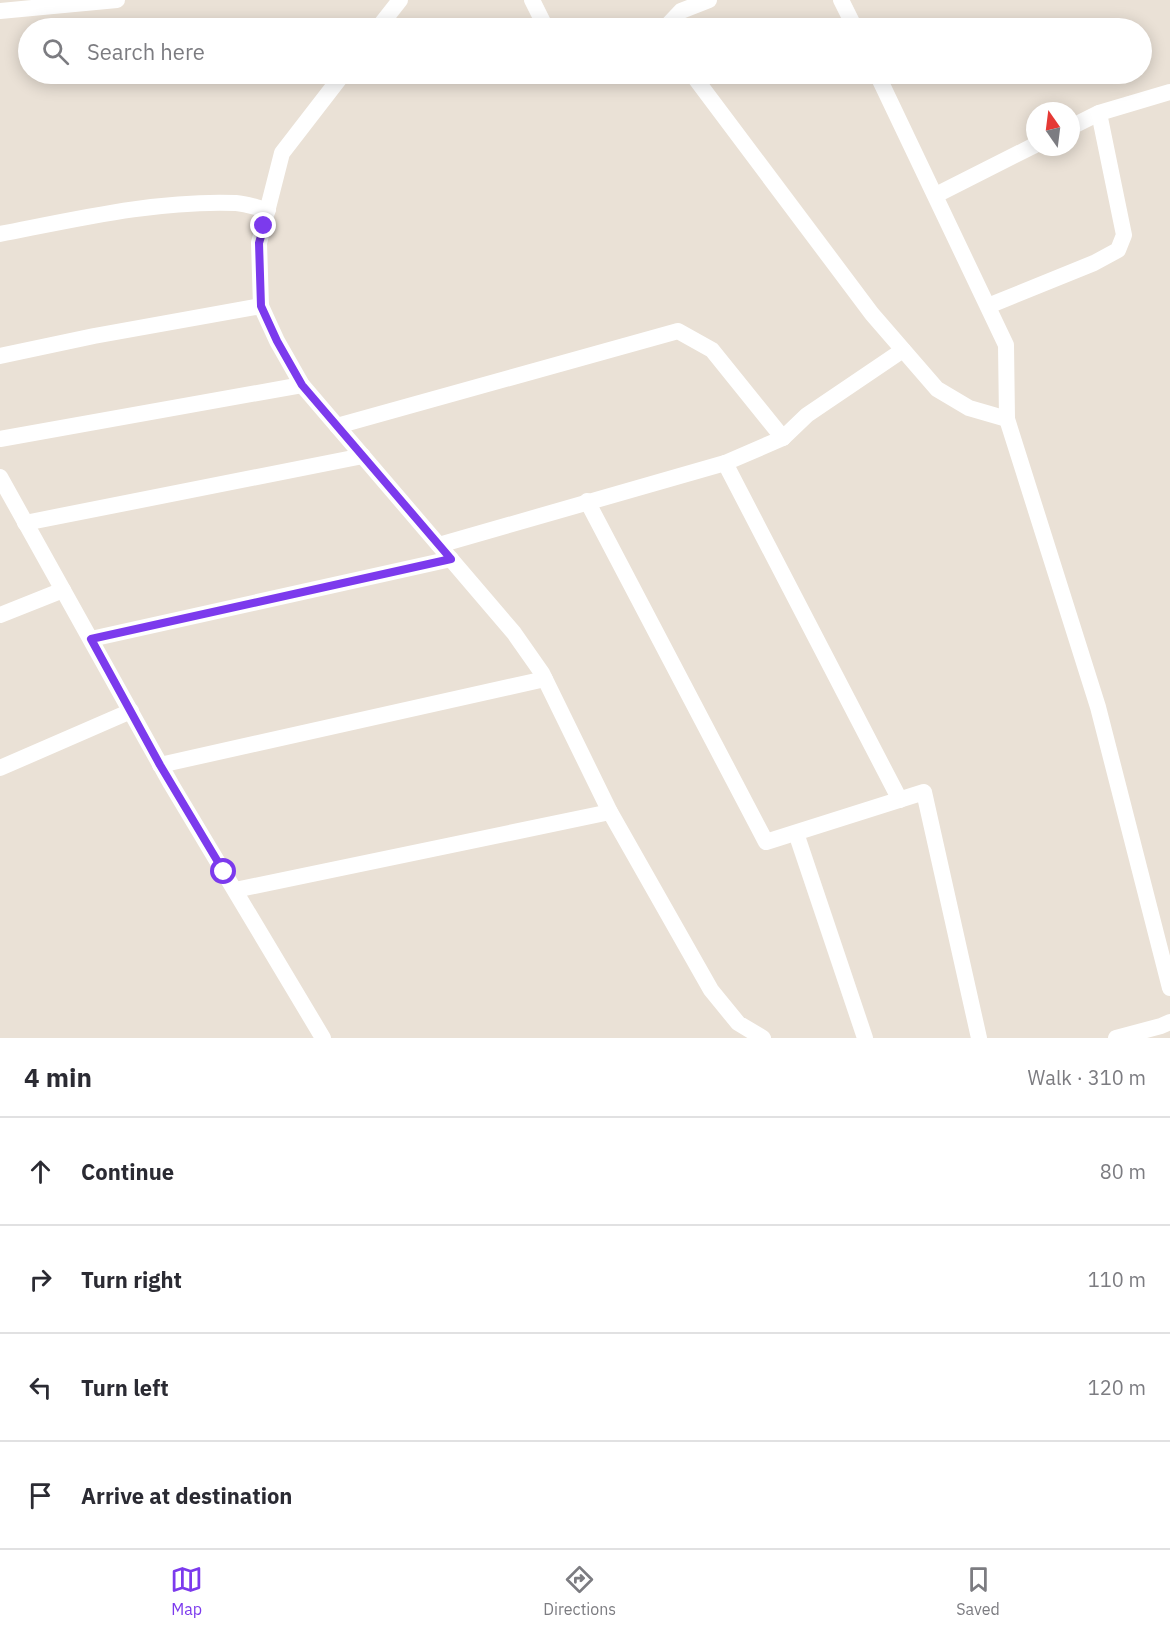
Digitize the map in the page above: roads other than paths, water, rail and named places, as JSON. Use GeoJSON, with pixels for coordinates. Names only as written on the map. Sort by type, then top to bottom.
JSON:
{"type":"FeatureCollection","features":[{"type":"Feature","properties":{"kind":"street"},"geometry":{"type":"LineString","coordinates":[[0,11],[117,0]]}},
{"type":"Feature","properties":{"kind":"street"},"geometry":{"type":"LineString","coordinates":[[386,18],[400,0]]}},
{"type":"Feature","properties":{"kind":"street"},"geometry":{"type":"LineString","coordinates":[[532,0],[541,18]]}},
{"type":"Feature","properties":{"kind":"street"},"geometry":{"type":"LineString","coordinates":[[674,18],[681,11],[710,0]]}},
{"type":"Feature","properties":{"kind":"street"},"geometry":{"type":"LineString","coordinates":[[841,0],[850,18]]}},
{"type":"Feature","properties":{"kind":"street"},"geometry":{"type":"LineString","coordinates":[[336,84],[282,153],[259,243],[261,306],[277,341],[302,385],[514,633],[545,679],[610,812],[711,990],[738,1023],[763,1038]]}},
{"type":"Feature","properties":{"kind":"street"},"geometry":{"type":"LineString","coordinates":[[700,84],[872,314],[937,388],[969,408],[1007,419]]}},
{"type":"Feature","properties":{"kind":"street"},"geometry":{"type":"LineString","coordinates":[[882,84],[1006,345],[1007,419],[1098,707],[1170,988]]}},
{"type":"Feature","properties":{"kind":"street"},"geometry":{"type":"LineString","coordinates":[[1080,122],[1099,113],[1170,92]]}},
{"type":"Feature","properties":{"kind":"street"},"geometry":{"type":"LineString","coordinates":[[988,306],[1094,263],[1118,250],[1124,235],[1099,113]]}},
{"type":"Feature","properties":{"kind":"street"},"geometry":{"type":"LineString","coordinates":[[936,195],[1026,150]]}},
{"type":"Feature","properties":{"kind":"street"},"geometry":{"type":"LineString","coordinates":[[0,234],[78,219],[171,206],[238,203],[268,210]]}},
{"type":"Feature","properties":{"kind":"street"},"geometry":{"type":"LineString","coordinates":[[0,356],[94,336],[261,306]]}},
{"type":"Feature","properties":{"kind":"street"},"geometry":{"type":"LineString","coordinates":[[337,426],[678,331],[712,350],[783,438]]}},
{"type":"Feature","properties":{"kind":"street"},"geometry":{"type":"LineString","coordinates":[[439,545],[725,463],[783,438],[807,415],[903,350]]}},
{"type":"Feature","properties":{"kind":"street"},"geometry":{"type":"LineString","coordinates":[[0,439],[302,385]]}},
{"type":"Feature","properties":{"kind":"street"},"geometry":{"type":"LineString","coordinates":[[26,523],[363,456]]}},
{"type":"Feature","properties":{"kind":"street"},"geometry":{"type":"LineString","coordinates":[[725,463],[900,800]]}},
{"type":"Feature","properties":{"kind":"street"},"geometry":{"type":"LineString","coordinates":[[0,477],[160,765],[323,1038]]}},
{"type":"Feature","properties":{"kind":"street"},"geometry":{"type":"LineString","coordinates":[[587,501],[766,842],[924,792],[979,1038]]}},
{"type":"Feature","properties":{"kind":"street"},"geometry":{"type":"LineString","coordinates":[[91,639],[451,559]]}},
{"type":"Feature","properties":{"kind":"street"},"geometry":{"type":"LineString","coordinates":[[0,615],[63,590]]}},
{"type":"Feature","properties":{"kind":"street"},"geometry":{"type":"LineString","coordinates":[[160,765],[545,679]]}},
{"type":"Feature","properties":{"kind":"street"},"geometry":{"type":"LineString","coordinates":[[0,768],[130,711]]}},
{"type":"Feature","properties":{"kind":"street"},"geometry":{"type":"LineString","coordinates":[[235,890],[610,812]]}},
{"type":"Feature","properties":{"kind":"street"},"geometry":{"type":"LineString","coordinates":[[796,833],[865,1038]]}},
{"type":"Feature","properties":{"kind":"street"},"geometry":{"type":"LineString","coordinates":[[1116,1038],[1170,1022]]}}]}
